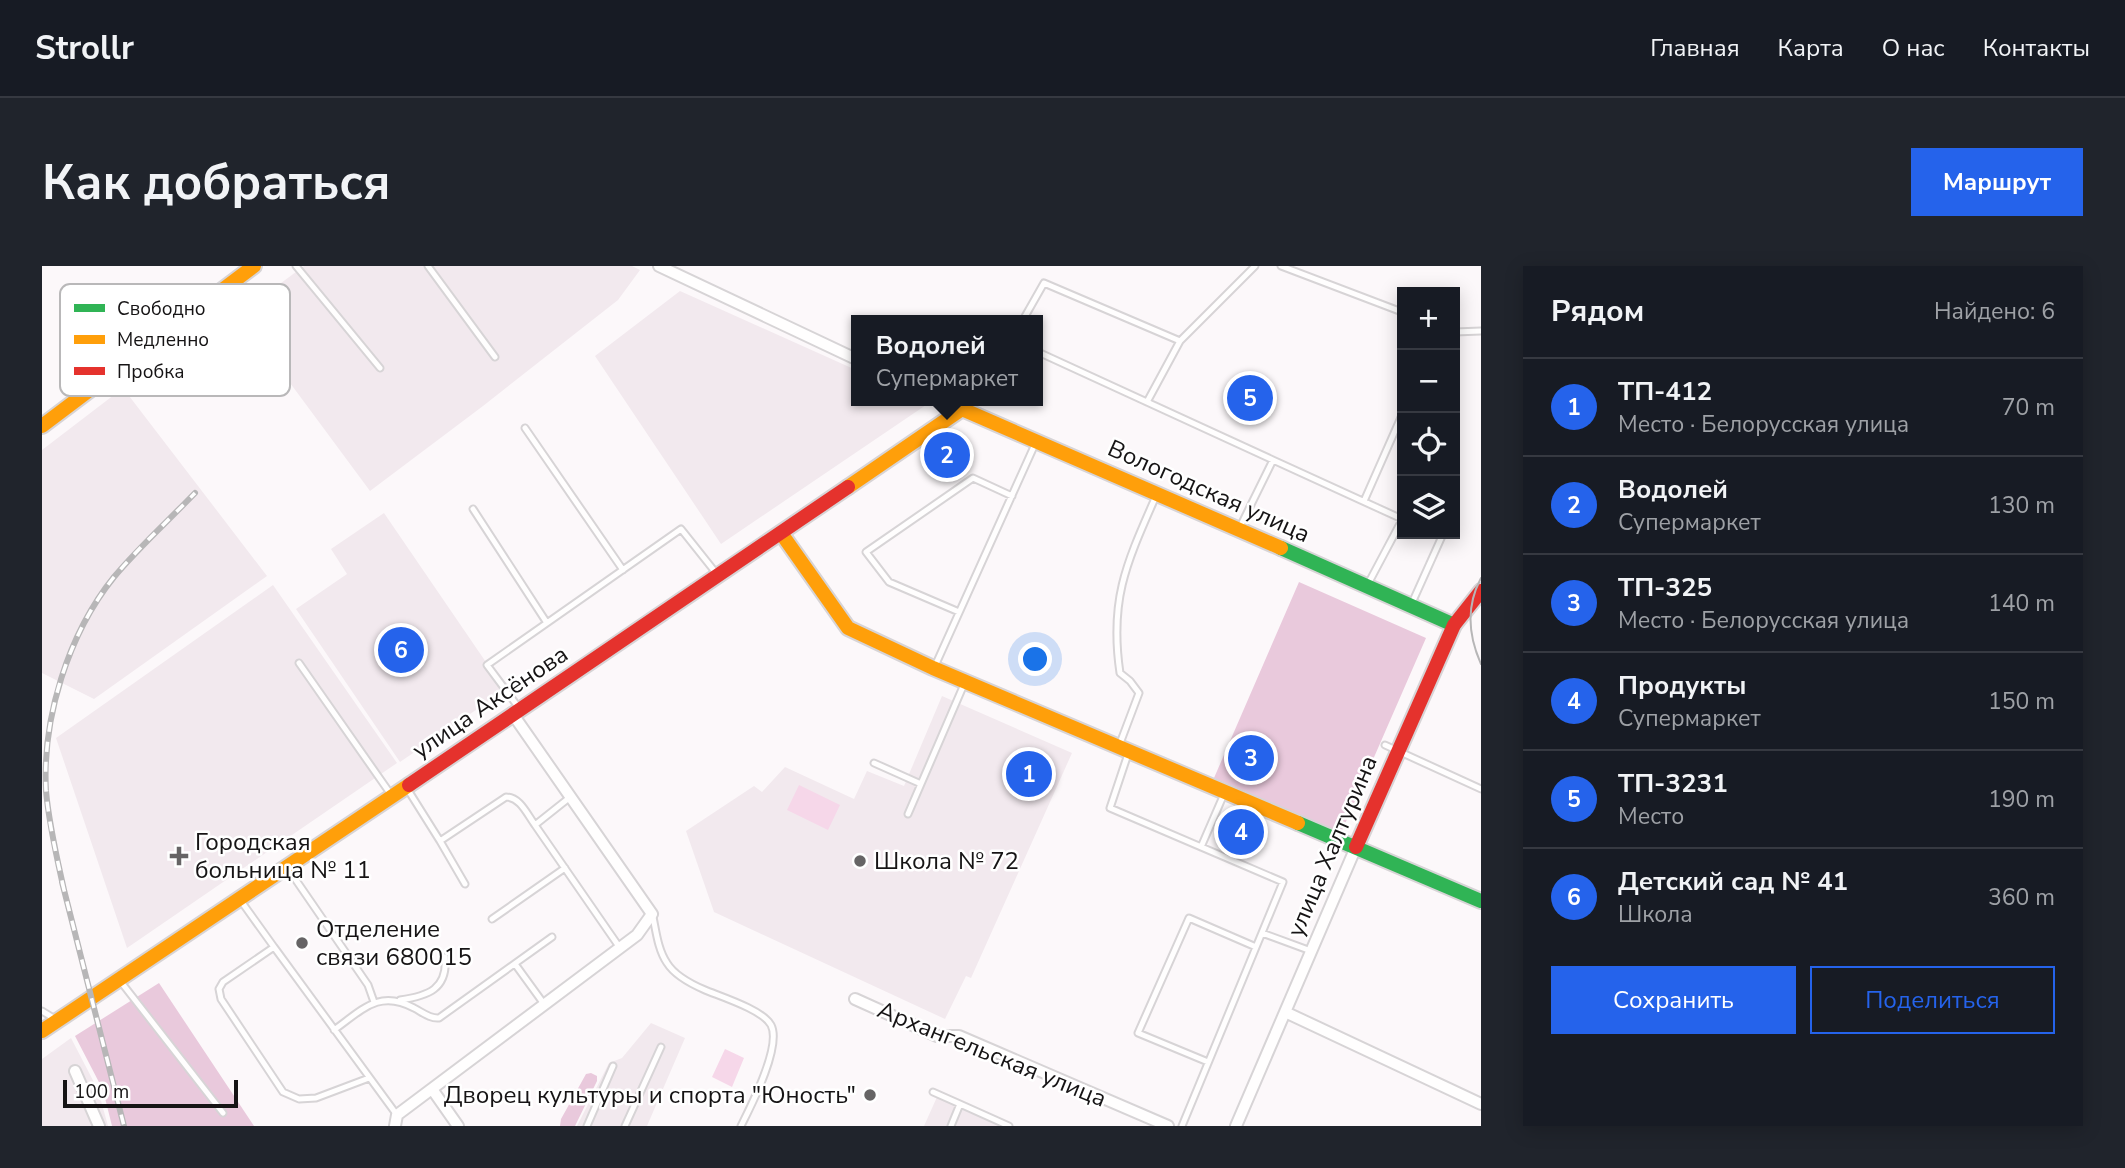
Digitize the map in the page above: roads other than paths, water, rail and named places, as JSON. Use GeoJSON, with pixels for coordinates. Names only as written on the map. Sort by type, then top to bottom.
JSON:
{"type":"FeatureCollection","features":[{"type":"Feature","properties":{"kind":"street"},"geometry":{"type":"LineString","coordinates":[[230,284],[254,266]]}},
{"type":"Feature","properties":{"kind":"street"},"geometry":{"type":"LineString","coordinates":[[659,266],[851,357]]}},
{"type":"Feature","properties":{"kind":"street"},"geometry":{"type":"LineString","coordinates":[[42,426],[82,396]]}},
{"type":"Feature","properties":{"kind":"street","name":"улица Аксёнова"},"geometry":{"type":"LineString","coordinates":[[42,1031],[240,900],[964,406]]}},
{"type":"Feature","properties":{"kind":"street","name":"Вологодская улица"},"geometry":{"type":"LineString","coordinates":[[967,406],[1037,440],[1454,625]]}},
{"type":"Feature","properties":{"kind":"street"},"geometry":{"type":"LineString","coordinates":[[781,533],[848,628],[965,682],[1481,901]]}},
{"type":"Feature","properties":{"kind":"street","name":"улица Халтурина"},"geometry":{"type":"LineString","coordinates":[[1236,1126],[1356,847],[1392,748],[1454,625],[1481,591]]}},
{"type":"Feature","properties":{"kind":"street"},"geometry":{"type":"LineString","coordinates":[[396,1120],[432,1089],[637,935],[652,914],[570,797],[516,710]]}},
{"type":"Feature","properties":{"kind":"street","name":"Архангельская улица"},"geometry":{"type":"LineString","coordinates":[[855,999],[937,1036],[959,1036],[1168,1126]]}},
{"type":"Feature","properties":{"kind":"street"},"geometry":{"type":"LineString","coordinates":[[1285,1012],[1481,1104]]}},
{"type":"Feature","properties":{"kind":"street"},"geometry":{"type":"LineString","coordinates":[[75,1071],[99,1126]]}},
{"type":"Feature","properties":{"kind":"street"},"geometry":{"type":"LineString","coordinates":[[432,1089],[458,1126]]}},
{"type":"Feature","properties":{"kind":"lane"},"geometry":{"type":"LineString","coordinates":[[296,266],[380,368]]}},
{"type":"Feature","properties":{"kind":"lane"},"geometry":{"type":"LineString","coordinates":[[428,266],[495,357]]}},
{"type":"Feature","properties":{"kind":"lane"},"geometry":{"type":"LineString","coordinates":[[1147,402],[1180,341],[1255,266]]}},
{"type":"Feature","properties":{"kind":"lane"},"geometry":{"type":"LineString","coordinates":[[1281,266],[1397,310]]}},
{"type":"Feature","properties":{"kind":"lane"},"geometry":{"type":"LineString","coordinates":[[1026,315],[1044,283],[1180,341]]}},
{"type":"Feature","properties":{"kind":"lane"},"geometry":{"type":"LineString","coordinates":[[1460,332],[1481,331]]}},
{"type":"Feature","properties":{"kind":"lane"},"geometry":{"type":"LineString","coordinates":[[1043,354],[1397,517]]}},
{"type":"Feature","properties":{"kind":"lane"},"geometry":{"type":"LineString","coordinates":[[1364,501],[1397,426]]}},
{"type":"Feature","properties":{"kind":"lane"},"geometry":{"type":"LineString","coordinates":[[525,428],[623,570]]}},
{"type":"Feature","properties":{"kind":"lane"},"geometry":{"type":"LineString","coordinates":[[933,668],[1037,440]]}},
{"type":"Feature","properties":{"kind":"lane"},"geometry":{"type":"LineString","coordinates":[[1239,530],[1273,460]]}},
{"type":"Feature","properties":{"kind":"lane"},"geometry":{"type":"LineString","coordinates":[[959,612],[888,582],[866,552],[974,478],[1012,496]]}},
{"type":"Feature","properties":{"kind":"lane"},"geometry":{"type":"LineString","coordinates":[[1157,493],[1127,561],[1118,601],[1116,644],[1120,673],[1139,693],[1110,808],[1283,883],[1182,1126]]}},
{"type":"Feature","properties":{"kind":"lane"},"geometry":{"type":"LineString","coordinates":[[473,509],[547,623]]}},
{"type":"Feature","properties":{"kind":"lane"},"geometry":{"type":"LineString","coordinates":[[516,710],[487,665],[681,529],[718,575]]}},
{"type":"Feature","properties":{"kind":"lane"},"geometry":{"type":"LineString","coordinates":[[1367,586],[1397,529]]}},
{"type":"Feature","properties":{"kind":"lane"},"geometry":{"type":"LineString","coordinates":[[1411,606],[1441,539]]}},
{"type":"Feature","properties":{"kind":"lane"},"geometry":{"type":"LineString","coordinates":[[299,663],[391,796]]}},
{"type":"Feature","properties":{"kind":"lane"},"geometry":{"type":"LineString","coordinates":[[908,814],[965,682]]}},
{"type":"Feature","properties":{"kind":"lane"},"geometry":{"type":"LineString","coordinates":[[1392,748],[1481,789]]}},
{"type":"Feature","properties":{"kind":"lane"},"geometry":{"type":"LineString","coordinates":[[873,763],[921,784]]}},
{"type":"Feature","properties":{"kind":"lane"},"geometry":{"type":"LineString","coordinates":[[406,786],[465,884]]}},
{"type":"Feature","properties":{"kind":"lane"},"geometry":{"type":"LineString","coordinates":[[1201,847],[1225,792]]}},
{"type":"Feature","properties":{"kind":"lane"},"geometry":{"type":"LineString","coordinates":[[440,841],[510,796],[518,801],[620,948]]}},
{"type":"Feature","properties":{"kind":"lane"},"geometry":{"type":"LineString","coordinates":[[535,825],[570,797]]}},
{"type":"Feature","properties":{"kind":"lane"},"geometry":{"type":"LineString","coordinates":[[288,867],[368,985],[374,1002]]}},
{"type":"Feature","properties":{"kind":"lane"},"geometry":{"type":"LineString","coordinates":[[492,919],[565,868]]}},
{"type":"Feature","properties":{"kind":"lane"},"geometry":{"type":"LineString","coordinates":[[240,900],[369,1078],[396,1120]]}},
{"type":"Feature","properties":{"kind":"lane"},"geometry":{"type":"LineString","coordinates":[[652,914],[665,960],[678,975],[702,989],[760,1014],[771,1025],[774,1033],[766,1068],[741,1126]]}},
{"type":"Feature","properties":{"kind":"lane"},"geometry":{"type":"LineString","coordinates":[[1208,1062],[1138,1033],[1189,918],[1256,947]]}},
{"type":"Feature","properties":{"kind":"lane"},"geometry":{"type":"LineString","coordinates":[[1262,933],[1311,951]]}},
{"type":"Feature","properties":{"kind":"lane"},"geometry":{"type":"LineString","coordinates":[[400,1000],[433,1018],[439,1017],[552,937]]}},
{"type":"Feature","properties":{"kind":"lane"},"geometry":{"type":"LineString","coordinates":[[274,947],[223,982],[219,989],[221,999],[283,1092],[299,1100],[316,1098],[369,1078]]}},
{"type":"Feature","properties":{"kind":"lane"},"geometry":{"type":"LineString","coordinates":[[334,1030],[374,1002],[425,995],[440,984],[446,968],[445,957]]}},
{"type":"Feature","properties":{"kind":"lane"},"geometry":{"type":"LineString","coordinates":[[515,964],[545,1004]]}},
{"type":"Feature","properties":{"kind":"lane"},"geometry":{"type":"LineString","coordinates":[[119,980],[223,1113]]}},
{"type":"Feature","properties":{"kind":"lane"},"geometry":{"type":"LineString","coordinates":[[42,1011],[58,1021]]}},
{"type":"Feature","properties":{"kind":"lane"},"geometry":{"type":"LineString","coordinates":[[625,1126],[661,1047]]}},
{"type":"Feature","properties":{"kind":"lane"},"geometry":{"type":"LineString","coordinates":[[587,1126],[612,1066]]}},
{"type":"Feature","properties":{"kind":"lane"},"geometry":{"type":"LineString","coordinates":[[933,1092],[1009,1126]]}},
{"type":"Feature","properties":{"kind":"lane"},"geometry":{"type":"LineString","coordinates":[[951,1126],[960,1104]]}},
{"type":"Feature","properties":{"kind":"tram line"},"geometry":{"type":"LineString","coordinates":[[1481,578],[1473,599],[1470,621],[1473,642],[1481,664]]}},
{"type":"Feature","properties":{"kind":"railway"},"geometry":{"type":"LineString","coordinates":[[64,890],[46,791],[48,735],[61,678],[83,624],[114,577],[195,493]]}},
{"type":"Feature","properties":{"kind":"railway"},"geometry":{"type":"LineString","coordinates":[[62,882],[124,1126]]}},
{"type":"Feature","properties":{"kind":"place","name":"ТП-3231"},"geometry":{"type":"Point","coordinates":[1250,398]}},
{"type":"Feature","properties":{"kind":"place","name":"Водолей"},"geometry":{"type":"Point","coordinates":[947,455]}},
{"type":"Feature","properties":{"kind":"place","name":"Детский сад № 41"},"geometry":{"type":"Point","coordinates":[401,650]}},
{"type":"Feature","properties":{"kind":"place","name":"ТП-325"},"geometry":{"type":"Point","coordinates":[1251,758]}},
{"type":"Feature","properties":{"kind":"place","name":"ТП-412"},"geometry":{"type":"Point","coordinates":[1029,774]}},
{"type":"Feature","properties":{"kind":"place","name":"Продукты"},"geometry":{"type":"Point","coordinates":[1241,832]}},
{"type":"Feature","properties":{"kind":"place","name":"Городская больница № 11"},"geometry":{"type":"Point","coordinates":[179,856]}},
{"type":"Feature","properties":{"kind":"place","name":"Школа № 72"},"geometry":{"type":"Point","coordinates":[860,861]}},
{"type":"Feature","properties":{"kind":"place","name":"Отделение связи 680015"},"geometry":{"type":"Point","coordinates":[302,943]}},
{"type":"Feature","properties":{"kind":"place","name":"Дворец культуры и спорта \"Юность\""},"geometry":{"type":"Point","coordinates":[870,1095]}}]}
